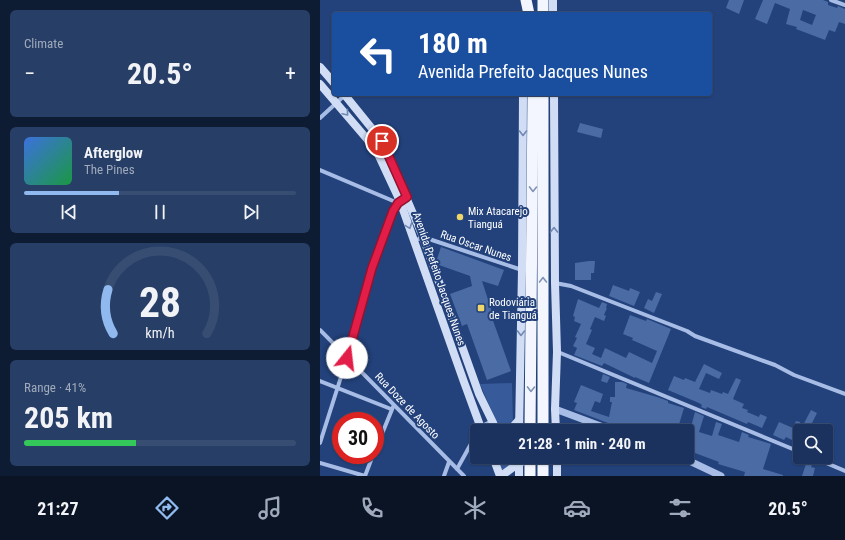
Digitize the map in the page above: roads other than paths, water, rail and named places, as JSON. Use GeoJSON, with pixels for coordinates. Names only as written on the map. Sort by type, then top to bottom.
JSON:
{"type":"FeatureCollection","features":[{"type":"Feature","properties":{"kind":"highway"},"geometry":{"type":"LineString","coordinates":[[525,0],[530,12]]}},
{"type":"Feature","properties":{"kind":"highway"},"geometry":{"type":"LineString","coordinates":[[531,12],[532,0]]}},
{"type":"Feature","properties":{"kind":"highway"},"geometry":{"type":"LineString","coordinates":[[530,424],[533,96]]}},
{"type":"Feature","properties":{"kind":"highway"},"geometry":{"type":"LineString","coordinates":[[543,96],[543,424]]}},
{"type":"Feature","properties":{"kind":"highway"},"geometry":{"type":"LineString","coordinates":[[524,464],[530,476]]}},
{"type":"Feature","properties":{"kind":"highway"},"geometry":{"type":"LineString","coordinates":[[542,476],[549,464]]}},
{"type":"Feature","properties":{"kind":"main road"},"geometry":{"type":"LineString","coordinates":[[523,12],[525,0]]}},
{"type":"Feature","properties":{"kind":"main road"},"geometry":{"type":"LineString","coordinates":[[553,12],[554,0]]}},
{"type":"Feature","properties":{"kind":"main road"},"geometry":{"type":"LineString","coordinates":[[320,67],[332,81]]}},
{"type":"Feature","properties":{"kind":"main road","name":"Avenida Prefeito Jacques Nunes"},"geometry":{"type":"LineString","coordinates":[[320,84],[368,139],[379,156],[423,237],[479,394],[494,424]]}},
{"type":"Feature","properties":{"kind":"main road","name":"Avenida Prefeito Jacques Nunes"},"geometry":{"type":"LineString","coordinates":[[346,96],[382,141],[424,271],[470,397],[478,424]]}},
{"type":"Feature","properties":{"kind":"main road"},"geometry":{"type":"LineString","coordinates":[[519,424],[523,96]]}},
{"type":"Feature","properties":{"kind":"main road"},"geometry":{"type":"LineString","coordinates":[[554,96],[557,352],[556,424]]}},
{"type":"Feature","properties":{"kind":"main road"},"geometry":{"type":"LineString","coordinates":[[424,271],[434,268]]}},
{"type":"Feature","properties":{"kind":"main road"},"geometry":{"type":"LineString","coordinates":[[436,304],[446,300]]}},
{"type":"Feature","properties":{"kind":"main road"},"geometry":{"type":"LineString","coordinates":[[447,335],[457,332]]}},
{"type":"Feature","properties":{"kind":"main road"},"geometry":{"type":"LineString","coordinates":[[458,365],[467,362]]}},
{"type":"Feature","properties":{"kind":"main road"},"geometry":{"type":"LineString","coordinates":[[470,397],[479,394]]}},
{"type":"Feature","properties":{"kind":"main road"},"geometry":{"type":"LineString","coordinates":[[515,424],[519,420]]}},
{"type":"Feature","properties":{"kind":"main road"},"geometry":{"type":"LineString","coordinates":[[496,464],[500,476],[516,464]]}},
{"type":"Feature","properties":{"kind":"main road"},"geometry":{"type":"LineString","coordinates":[[519,476],[521,464]]}},
{"type":"Feature","properties":{"kind":"main road"},"geometry":{"type":"LineString","coordinates":[[554,464],[557,476]]}},
{"type":"Feature","properties":{"kind":"street"},"geometry":{"type":"LineString","coordinates":[[831,0],[845,5]]}},
{"type":"Feature","properties":{"kind":"street"},"geometry":{"type":"LineString","coordinates":[[320,118],[342,96]]}},
{"type":"Feature","properties":{"kind":"street"},"geometry":{"type":"LineString","coordinates":[[320,170],[402,200],[393,211],[372,268],[347,358],[320,443]]}},
{"type":"Feature","properties":{"kind":"street"},"geometry":{"type":"LineString","coordinates":[[414,241],[423,237]]}},
{"type":"Feature","properties":{"kind":"street","name":"Rua Oscar Nunes"},"geometry":{"type":"LineString","coordinates":[[423,237],[522,270]]}},
{"type":"Feature","properties":{"kind":"street"},"geometry":{"type":"LineString","coordinates":[[555,283],[571,286],[845,394]]}},
{"type":"Feature","properties":{"kind":"street","name":"Rua Doze de Agosto"},"geometry":{"type":"LineString","coordinates":[[320,330],[393,407],[464,476]]}},
{"type":"Feature","properties":{"kind":"street"},"geometry":{"type":"LineString","coordinates":[[557,352],[793,449]]}},
{"type":"Feature","properties":{"kind":"street"},"geometry":{"type":"LineString","coordinates":[[320,381],[393,407],[384,429]]}},
{"type":"Feature","properties":{"kind":"street"},"geometry":{"type":"LineString","coordinates":[[555,408],[596,424]]}},
{"type":"Feature","properties":{"kind":"street"},"geometry":{"type":"LineString","coordinates":[[488,424],[492,421]]}},
{"type":"Feature","properties":{"kind":"street"},"geometry":{"type":"LineString","coordinates":[[457,470],[470,447]]}},
{"type":"Feature","properties":{"kind":"street"},"geometry":{"type":"LineString","coordinates":[[444,476],[449,462]]}},
{"type":"Feature","properties":{"kind":"street"},"geometry":{"type":"LineString","coordinates":[[320,463],[365,476],[370,464]]}},
{"type":"Feature","properties":{"kind":"street"},"geometry":{"type":"LineString","coordinates":[[694,463],[721,476]]}},
{"type":"Feature","properties":{"kind":"street"},"geometry":{"type":"LineString","coordinates":[[828,464],[845,471]]}},
{"type":"Feature","properties":{"kind":"place","name":"Mix Atacarejo Tianguá"},"geometry":{"type":"Point","coordinates":[460,217]}},
{"type":"Feature","properties":{"kind":"place","name":"Rodoviária de Tianguá"},"geometry":{"type":"Point","coordinates":[481,308]}}]}
